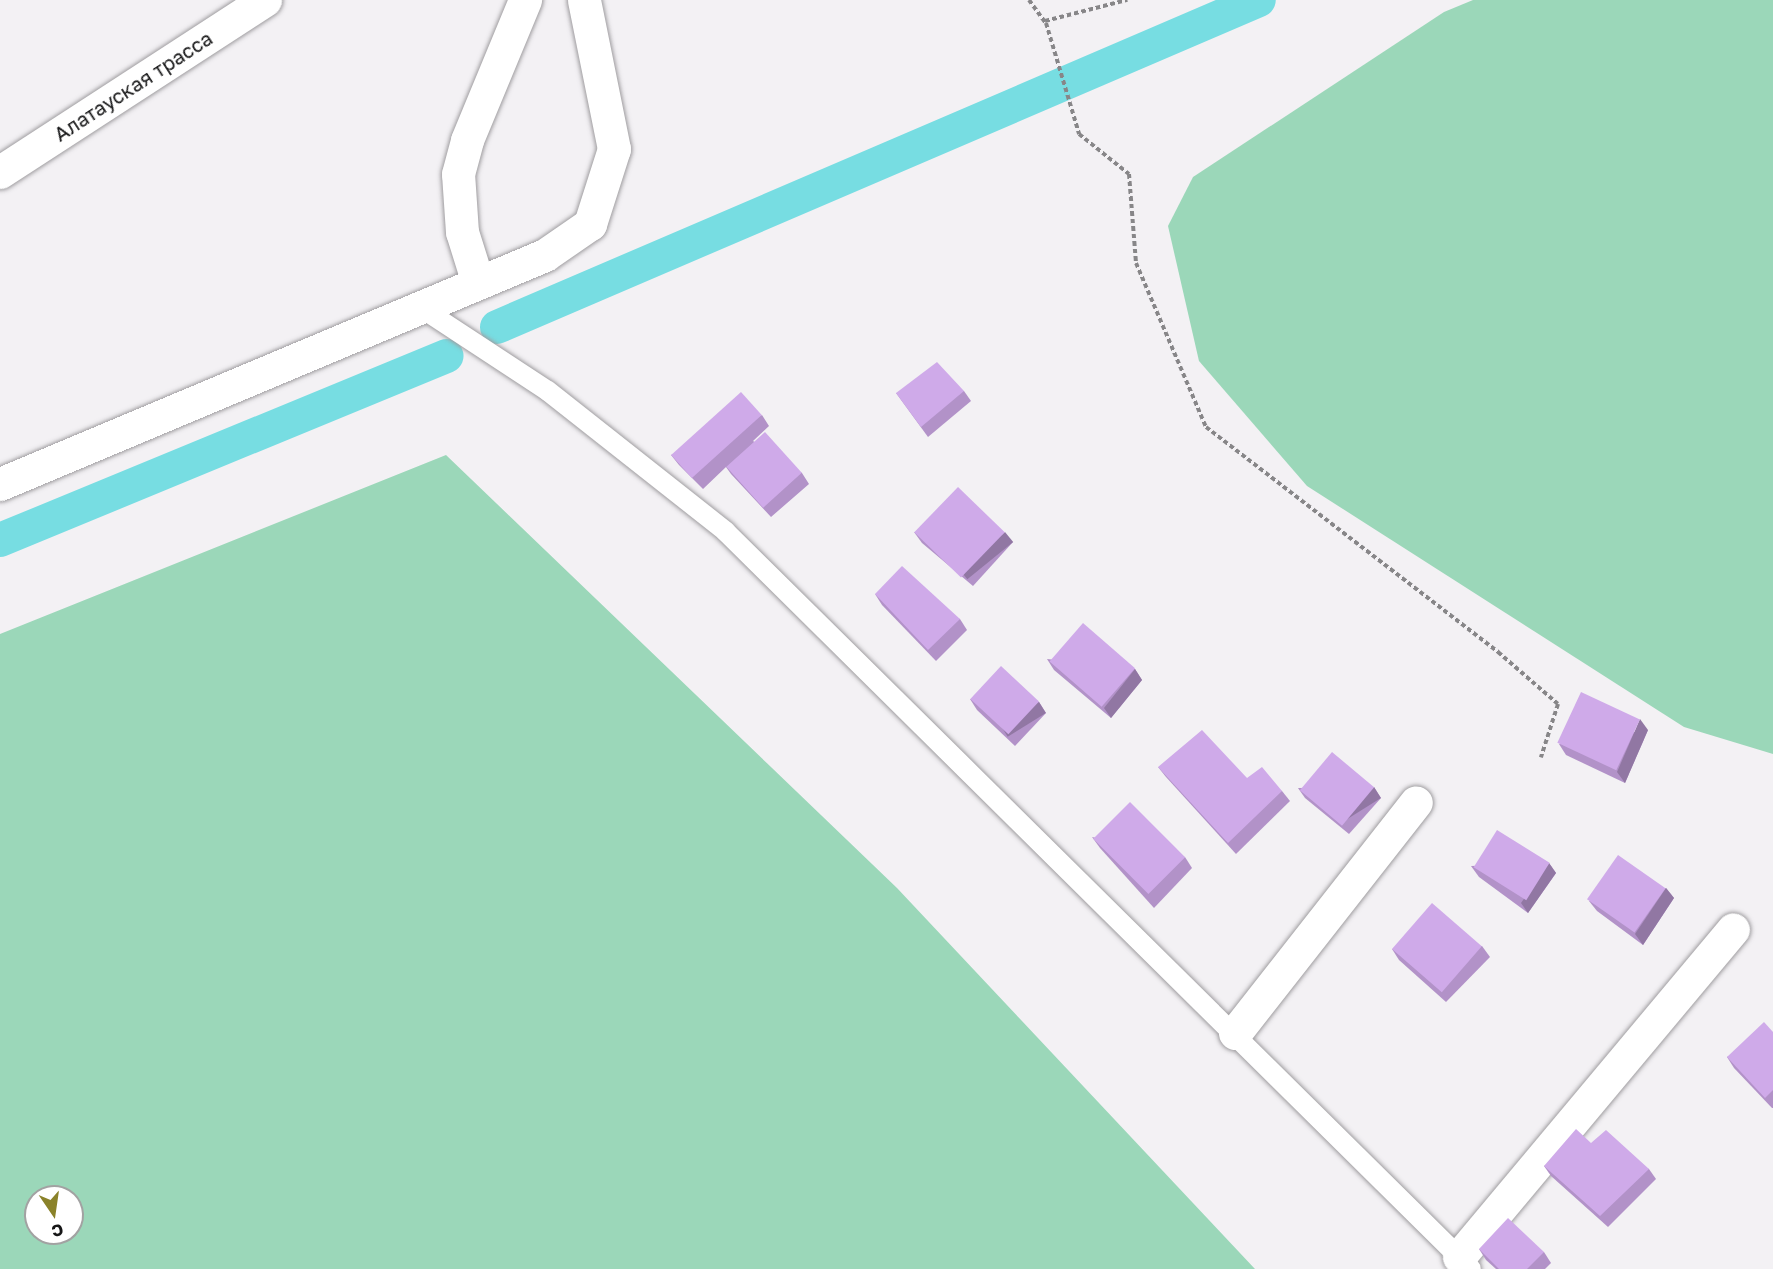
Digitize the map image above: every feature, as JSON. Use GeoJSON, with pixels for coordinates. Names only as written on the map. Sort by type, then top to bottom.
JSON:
{"type":"FeatureCollection","features":[{"type":"Feature","properties":{"kind":"street","name":"Алатауская трасса"},"geometry":{"type":"LineString","coordinates":[[0,172],[265,0]]}},
{"type":"Feature","properties":{"kind":"street"},"geometry":{"type":"LineString","coordinates":[[478,283],[462,232],[458,174],[467,140],[525,0]]}},
{"type":"Feature","properties":{"kind":"street"},"geometry":{"type":"LineString","coordinates":[[0,484],[545,255],[590,224],[614,149],[584,0]]}},
{"type":"Feature","properties":{"kind":"street"},"geometry":{"type":"LineString","coordinates":[[1235,1033],[1416,802]]}},
{"type":"Feature","properties":{"kind":"street"},"geometry":{"type":"LineString","coordinates":[[1465,1263],[1733,929]]}},
{"type":"Feature","properties":{"kind":"lane"},"geometry":{"type":"LineString","coordinates":[[420,307],[548,391],[724,531],[1235,1033],[1465,1263]]}},
{"type":"Feature","properties":{"kind":"path"},"geometry":{"type":"LineString","coordinates":[[1029,0],[1046,22],[1079,134],[1129,174],[1136,263],[1206,427],[1498,652],[1558,704],[1541,758]]}},
{"type":"Feature","properties":{"kind":"path"},"geometry":{"type":"LineString","coordinates":[[1046,22],[1127,0]]}},
{"type":"Feature","properties":{"kind":"green space"},"geometry":{"type":"Polygon","coordinates":[[[1473,0],[1773,0],[1773,754],[1684,727],[1307,486],[1199,361],[1168,226],[1193,177],[1444,12],[1473,0]]]}},
{"type":"Feature","properties":{"kind":"green space"},"geometry":{"type":"Polygon","coordinates":[[[446,455],[897,888],[1255,1269],[0,1269],[0,634],[446,455]]]}},
{"type":"Feature","properties":{"kind":"building"},"geometry":{"type":"Polygon","coordinates":[[[937,362],[964,391],[921,427],[896,393],[937,362]]]}},
{"type":"Feature","properties":{"kind":"building"},"geometry":{"type":"Polygon","coordinates":[[[741,392],[762,415],[692,478],[671,455],[741,392]]]}},
{"type":"Feature","properties":{"kind":"building"},"geometry":{"type":"Polygon","coordinates":[[[765,432],[802,473],[763,508],[726,467],[765,432]]]}},
{"type":"Feature","properties":{"kind":"building"},"geometry":{"type":"Polygon","coordinates":[[[958,487],[1005,532],[961,577],[914,532],[958,487]]]}},
{"type":"Feature","properties":{"kind":"building"},"geometry":{"type":"Polygon","coordinates":[[[902,566],[960,619],[928,650],[875,594],[902,566]]]}},
{"type":"Feature","properties":{"kind":"building"},"geometry":{"type":"Polygon","coordinates":[[[1083,623],[1135,668],[1102,707],[1050,661],[1083,623]]]}},
{"type":"Feature","properties":{"kind":"building"},"geometry":{"type":"Polygon","coordinates":[[[1001,666],[1039,701],[1008,734],[970,699],[1001,666]]]}},
{"type":"Feature","properties":{"kind":"building"},"geometry":{"type":"Polygon","coordinates":[[[1581,692],[1640,719],[1616,770],[1557,743],[1581,692]]]}},
{"type":"Feature","properties":{"kind":"building"},"geometry":{"type":"Polygon","coordinates":[[[1202,730],[1247,778],[1262,767],[1282,791],[1228,843],[1158,767],[1202,730]]]}},
{"type":"Feature","properties":{"kind":"building"},"geometry":{"type":"Polygon","coordinates":[[[1332,752],[1374,787],[1342,826],[1300,790],[1332,752]]]}},
{"type":"Feature","properties":{"kind":"building"},"geometry":{"type":"Polygon","coordinates":[[[1130,802],[1185,857],[1148,894],[1093,839],[1130,802]]]}},
{"type":"Feature","properties":{"kind":"building"},"geometry":{"type":"Polygon","coordinates":[[[1497,830],[1550,863],[1526,900],[1474,867],[1497,830]]]}},
{"type":"Feature","properties":{"kind":"building"},"geometry":{"type":"Polygon","coordinates":[[[1618,855],[1666,888],[1635,933],[1587,899],[1618,855]]]}},
{"type":"Feature","properties":{"kind":"building"},"geometry":{"type":"Polygon","coordinates":[[[1432,903],[1482,946],[1442,992],[1392,949],[1432,903]]]}},
{"type":"Feature","properties":{"kind":"building"},"geometry":{"type":"Polygon","coordinates":[[[1764,1022],[1773,1032],[1773,1090],[1765,1098],[1727,1057],[1764,1022]]]}},
{"type":"Feature","properties":{"kind":"building"},"geometry":{"type":"Polygon","coordinates":[[[1576,1129],[1591,1143],[1606,1130],[1649,1169],[1600,1216],[1544,1166],[1576,1129]]]}},
{"type":"Feature","properties":{"kind":"building"},"geometry":{"type":"Polygon","coordinates":[[[1508,1218],[1544,1252],[1527,1269],[1499,1269],[1479,1249],[1508,1218]]]}},
{"type":"Feature","properties":{"kind":"waterway"},"geometry":{"type":"LineString","coordinates":[[497,327],[1259,0]]}},
{"type":"Feature","properties":{"kind":"waterway"},"geometry":{"type":"LineString","coordinates":[[0,540],[447,356]]}}]}
